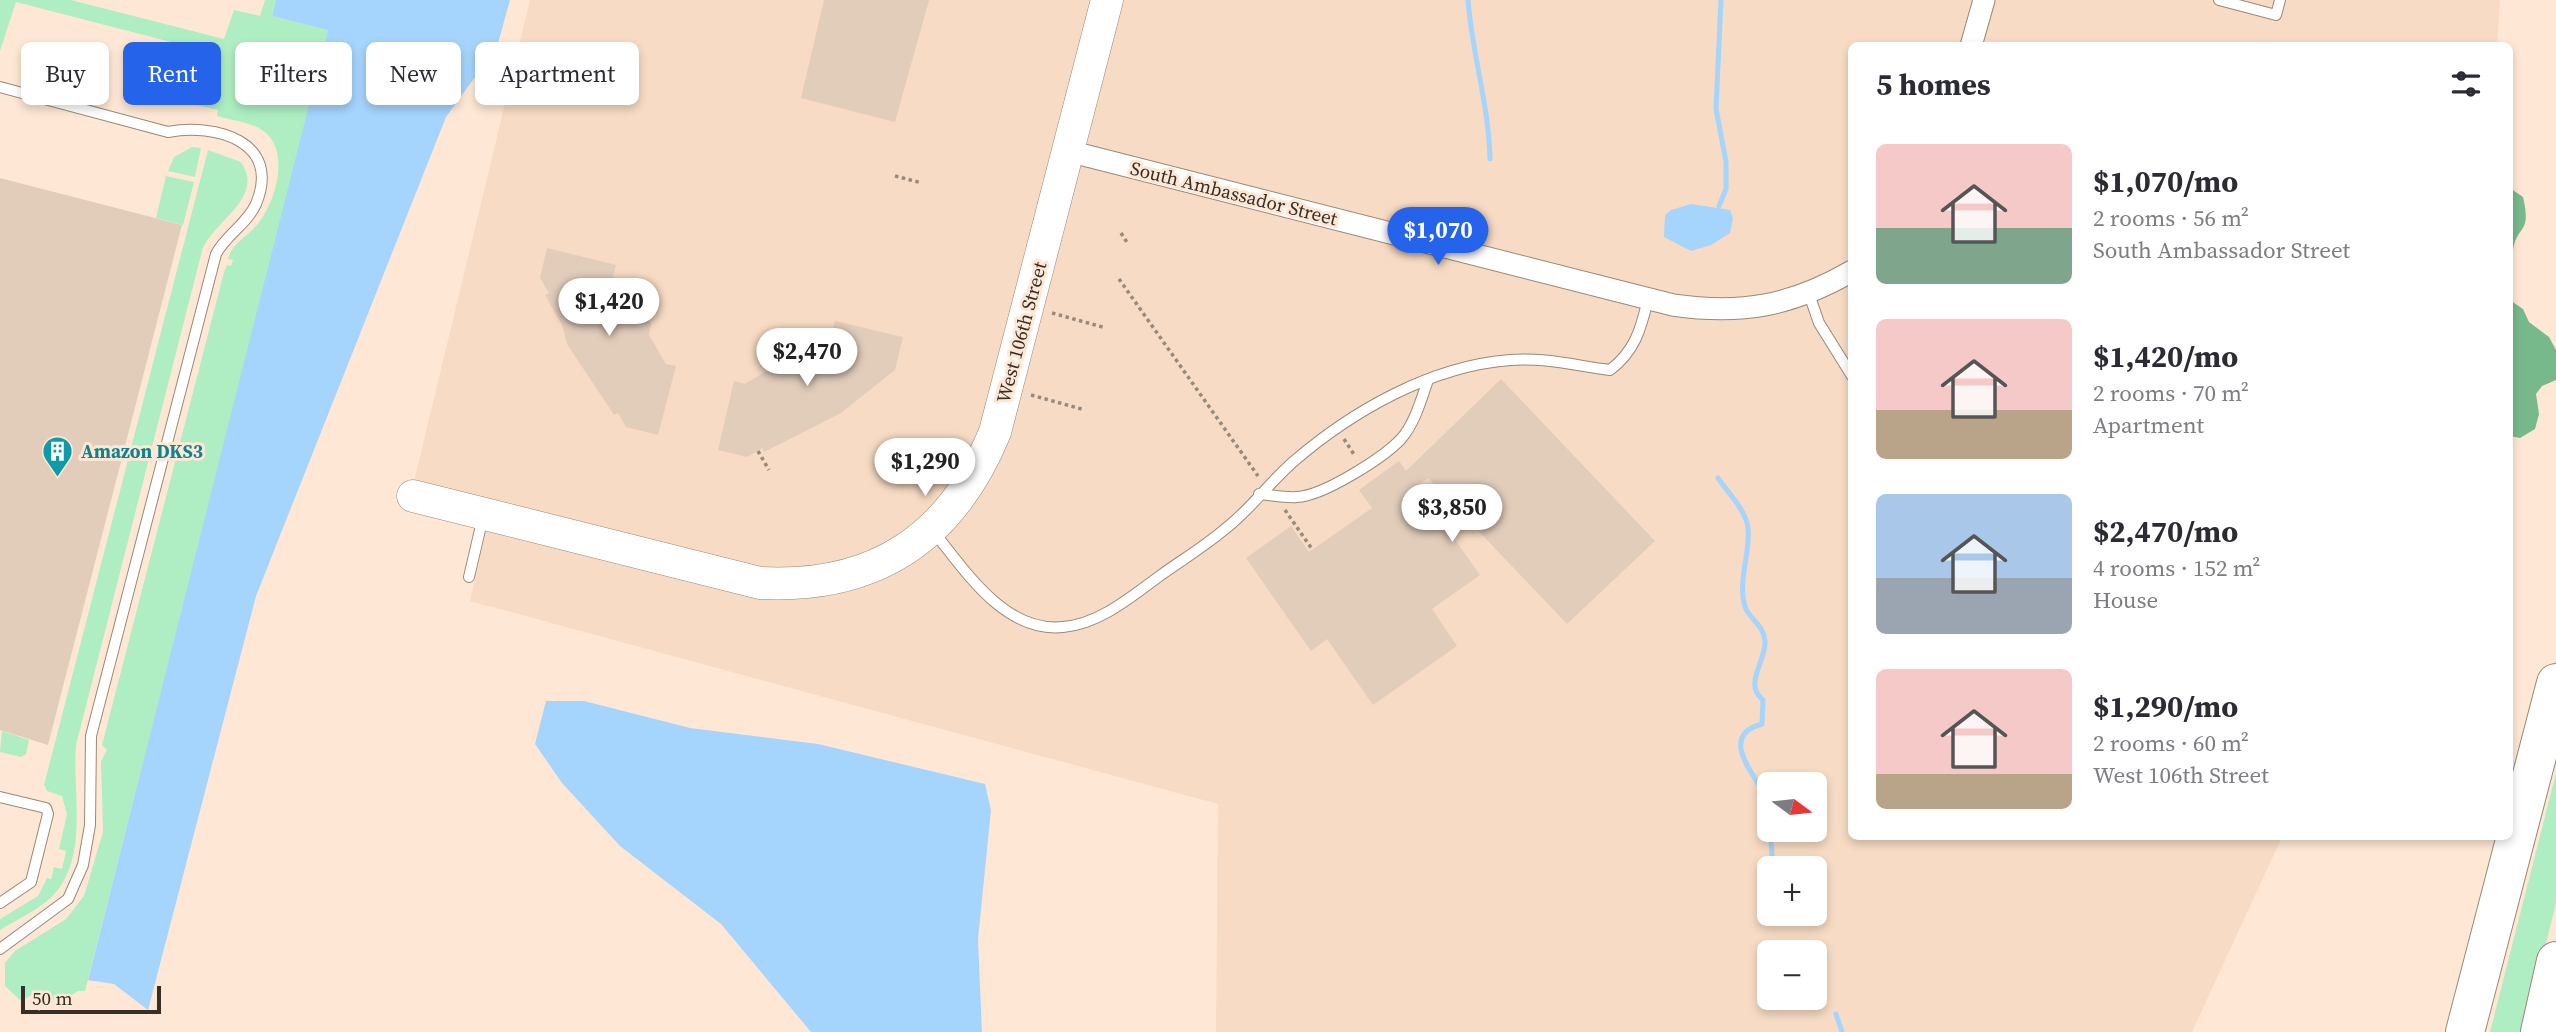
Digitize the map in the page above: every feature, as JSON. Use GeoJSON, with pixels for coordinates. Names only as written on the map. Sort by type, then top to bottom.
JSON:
{"type":"FeatureCollection","features":[{"type":"Feature","properties":{"kind":"highway"},"geometry":{"type":"LineString","coordinates":[[2465,1032],[2556,683]]}},
{"type":"Feature","properties":{"kind":"highway"},"geometry":{"type":"LineString","coordinates":[[2540,1032],[2556,961]]}},
{"type":"Feature","properties":{"kind":"street","name":"West 106th Street"},"geometry":{"type":"LineString","coordinates":[[413,496],[722,576],[760,583],[797,585],[827,582],[861,571],[916,542],[967,490],[995,432],[1107,0]]}},
{"type":"Feature","properties":{"kind":"street"},"geometry":{"type":"LineString","coordinates":[[1972,42],[1984,0]]}},
{"type":"Feature","properties":{"kind":"street","name":"South Ambassador Street"},"geometry":{"type":"LineString","coordinates":[[1068,151],[1673,305],[1727,310],[1759,307],[1809,294],[1848,273]]}},
{"type":"Feature","properties":{"kind":"lane"},"geometry":{"type":"LineString","coordinates":[[2219,0],[2276,15],[2280,0]]}},
{"type":"Feature","properties":{"kind":"lane"},"geometry":{"type":"LineString","coordinates":[[0,87],[168,132],[188,128],[236,140],[250,146],[259,156],[261,172],[255,205],[216,254],[91,736],[90,825],[83,865],[68,899],[0,949]]}},
{"type":"Feature","properties":{"kind":"lane"},"geometry":{"type":"LineString","coordinates":[[1809,294],[1819,323],[1848,370]]}},
{"type":"Feature","properties":{"kind":"lane"},"geometry":{"type":"LineString","coordinates":[[931,528],[991,601],[1039,625],[1064,627],[1094,619],[1227,528],[1259,494],[1322,439],[1354,417],[1428,380],[1474,365],[1510,360],[1545,360],[1610,370],[1626,358],[1639,335],[1648,299]]}},
{"type":"Feature","properties":{"kind":"lane"},"geometry":{"type":"LineString","coordinates":[[1259,494],[1298,497],[1324,491],[1362,467],[1400,439],[1417,413],[1428,380]]}},
{"type":"Feature","properties":{"kind":"lane"},"geometry":{"type":"LineString","coordinates":[[469,577],[484,514]]}},
{"type":"Feature","properties":{"kind":"lane"},"geometry":{"type":"LineString","coordinates":[[0,797],[46,808],[48,814],[31,882],[0,903]]}},
{"type":"Feature","properties":{"kind":"path"},"geometry":{"type":"LineString","coordinates":[[895,176],[922,183]]}},
{"type":"Feature","properties":{"kind":"path"},"geometry":{"type":"LineString","coordinates":[[1121,233],[1129,244]]}},
{"type":"Feature","properties":{"kind":"path"},"geometry":{"type":"LineString","coordinates":[[1119,279],[1259,477]]}},
{"type":"Feature","properties":{"kind":"path"},"geometry":{"type":"LineString","coordinates":[[1052,313],[1106,328]]}},
{"type":"Feature","properties":{"kind":"path"},"geometry":{"type":"LineString","coordinates":[[1031,395],[1085,410]]}},
{"type":"Feature","properties":{"kind":"path"},"geometry":{"type":"LineString","coordinates":[[758,450],[769,470]]}},
{"type":"Feature","properties":{"kind":"path"},"geometry":{"type":"LineString","coordinates":[[1282,505],[1312,549]]}},
{"type":"Feature","properties":{"kind":"shaded area"},"geometry":{"type":"Polygon","coordinates":[[[530,0],[2500,0],[2497,42],[1848,42],[1848,840],[2281,840],[2192,1032],[1216,1032],[1218,804],[470,601],[488,523],[409,502],[505,105],[639,105],[639,42],[520,42],[530,0]]]}},
{"type":"Feature","properties":{"kind":"green space"},"geometry":{"type":"Polygon","coordinates":[[[0,0],[71,0],[224,39],[234,10],[260,16],[265,0],[276,0],[272,16],[329,30],[326,42],[235,42],[235,105],[310,105],[85,991],[78,991],[62,1002],[42,995],[33,995],[21,1001],[5,986],[5,963],[15,951],[66,919],[84,896],[103,832],[101,761],[107,750],[102,745],[224,272],[227,265],[231,266],[233,260],[228,259],[233,249],[256,226],[270,204],[278,176],[278,161],[276,148],[259,128],[217,116],[218,110],[197,105],[221,105],[221,42],[171,42],[16,2],[0,51],[0,0]]]}},
{"type":"Feature","properties":{"kind":"green space"},"geometry":{"type":"Polygon","coordinates":[[[192,147],[201,148],[195,177],[168,171],[174,157],[192,147]]]}},
{"type":"Feature","properties":{"kind":"green space"},"geometry":{"type":"Polygon","coordinates":[[[208,150],[241,162],[247,175],[247,187],[235,209],[202,251],[76,745],[76,828],[70,868],[61,886],[47,901],[0,930],[0,919],[38,896],[47,878],[51,879],[54,867],[62,869],[66,851],[59,849],[67,814],[62,796],[47,791],[44,785],[208,150]]]}},
{"type":"Feature","properties":{"kind":"green space"},"geometry":{"type":"Polygon","coordinates":[[[166,176],[194,182],[183,225],[156,218],[166,176]]]}},
{"type":"Feature","properties":{"kind":"green space"},"geometry":{"type":"Polygon","coordinates":[[[2513,190],[2523,197],[2526,218],[2515,242],[2513,254],[2513,190]]]}},
{"type":"Feature","properties":{"kind":"green space"},"geometry":{"type":"Polygon","coordinates":[[[2513,302],[2523,309],[2529,322],[2549,337],[2556,350],[2556,380],[2542,386],[2536,394],[2539,414],[2535,429],[2520,438],[2513,437],[2513,302]]]}},
{"type":"Feature","properties":{"kind":"green space"},"geometry":{"type":"Polygon","coordinates":[[[2,731],[29,740],[26,754],[21,757],[0,752],[2,731]]]}},
{"type":"Feature","properties":{"kind":"green space"},"geometry":{"type":"Polygon","coordinates":[[[2556,773],[2556,903],[2524,1032],[2490,1032],[2556,773]]]}},
{"type":"Feature","properties":{"kind":"water"},"geometry":{"type":"Polygon","coordinates":[[[276,0],[510,0],[498,42],[475,42],[475,77],[461,96],[461,42],[366,42],[366,105],[455,105],[446,117],[256,596],[148,1010],[114,984],[88,980],[309,105],[352,105],[352,42],[325,42],[328,30],[272,16],[276,0]]]}},
{"type":"Feature","properties":{"kind":"water"},"geometry":{"type":"Polygon","coordinates":[[[1691,204],[1730,210],[1733,218],[1730,233],[1711,245],[1691,251],[1664,237],[1665,215],[1671,210],[1691,204]]]}},
{"type":"Feature","properties":{"kind":"water"},"geometry":{"type":"Polygon","coordinates":[[[546,701],[584,701],[690,728],[818,744],[985,784],[991,810],[978,939],[982,1032],[811,1032],[721,924],[620,846],[562,783],[535,744],[546,701]]]}},
{"type":"Feature","properties":{"kind":"building"},"geometry":{"type":"Polygon","coordinates":[[[824,0],[929,0],[895,122],[801,98],[824,0]]]}},
{"type":"Feature","properties":{"kind":"building","name":"Amazon DKS3"},"geometry":{"type":"Polygon","coordinates":[[[0,178],[182,225],[48,745],[0,730],[0,178]]]}},
{"type":"Feature","properties":{"kind":"building"},"geometry":{"type":"Polygon","coordinates":[[[547,248],[616,265],[613,276],[631,305],[643,308],[651,324],[649,335],[666,364],[676,366],[658,435],[626,427],[618,413],[614,415],[567,344],[562,325],[545,295],[549,293],[540,278],[547,248]]]}},
{"type":"Feature","properties":{"kind":"building"},"geometry":{"type":"Polygon","coordinates":[[[835,321],[903,337],[895,370],[841,413],[764,452],[762,448],[747,457],[718,450],[734,381],[745,384],[774,366],[778,354],[793,345],[804,348],[833,330],[835,321]]]}},
{"type":"Feature","properties":{"kind":"building"},"geometry":{"type":"Polygon","coordinates":[[[1501,379],[1655,541],[1567,624],[1428,478],[1417,486],[1480,575],[1432,609],[1457,646],[1373,705],[1327,639],[1311,651],[1246,558],[1291,526],[1309,552],[1372,508],[1359,490],[1399,461],[1406,471],[1501,379]]]}},
{"type":"Feature","properties":{"kind":"waterway"},"geometry":{"type":"LineString","coordinates":[[1468,0],[1487,119],[1490,159]]}},
{"type":"Feature","properties":{"kind":"waterway"},"geometry":{"type":"LineString","coordinates":[[1719,206],[1726,189],[1726,162],[1716,109],[1721,0]]}},
{"type":"Feature","properties":{"kind":"waterway"},"geometry":{"type":"LineString","coordinates":[[1718,478],[1747,521],[1743,600],[1748,613],[1760,627],[1765,641],[1755,680],[1757,694],[1763,700],[1762,724],[1749,729],[1743,736],[1741,745],[1746,764],[1757,781]]}},
{"type":"Feature","properties":{"kind":"waterway"},"geometry":{"type":"LineString","coordinates":[[1771,842],[1772,856]]}},
{"type":"Feature","properties":{"kind":"waterway"},"geometry":{"type":"LineString","coordinates":[[1836,1014],[1842,1032]]}},
{"type":"Feature","properties":{"kind":"place","name":"Amazon DKS3"},"geometry":{"type":"Point","coordinates":[58,478]}}]}
